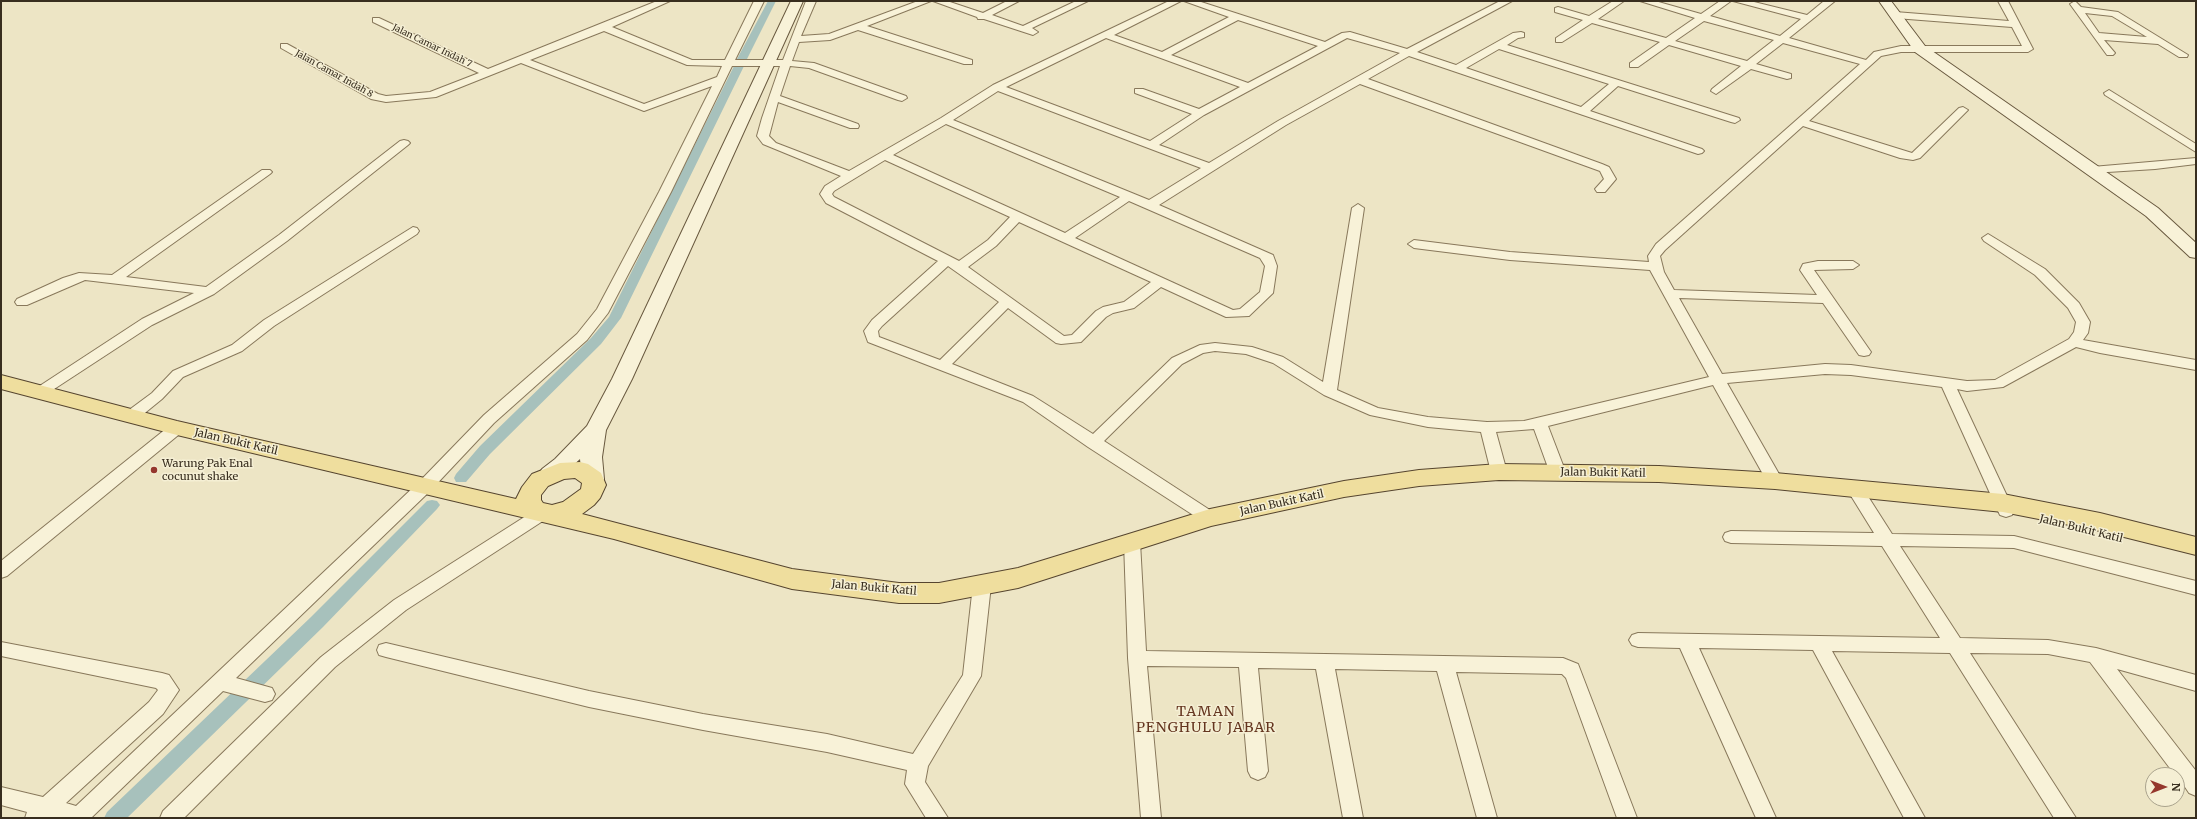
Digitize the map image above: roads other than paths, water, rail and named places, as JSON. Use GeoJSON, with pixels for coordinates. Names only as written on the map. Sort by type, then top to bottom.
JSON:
{"type":"FeatureCollection","features":[{"type":"Feature","properties":{"kind":"main road"},"geometry":{"type":"LineString","coordinates":[[594,430],[591,457],[593,482],[592,492],[579,505],[561,512],[543,513],[536,510],[528,499],[534,486],[563,464],[594,430],[622,379],[797,1]]}},
{"type":"Feature","properties":{"kind":"main road"},"geometry":{"type":"LineString","coordinates":[[1885,1],[1920,49],[2152,212],[2196,252]]}},
{"type":"Feature","properties":{"kind":"main road","name":"Jalan Bukit Katil"},"geometry":{"type":"LineString","coordinates":[[1,382],[177,428],[424,487],[614,530],[792,579],[899,592],[939,592],[1018,578],[1210,518],[1352,488],[1419,478],[1499,472],[1659,474],[1775,482],[1966,501],[2100,522],[2196,546]]}},
{"type":"Feature","properties":{"kind":"main road"},"geometry":{"type":"LineString","coordinates":[[473,497],[493,495],[560,471],[580,470],[593,482],[601,512],[606,522],[614,530]]}},
{"type":"Feature","properties":{"kind":"main road","name":"Jalan Bukit Katil"},"geometry":{"type":"LineString","coordinates":[[2005,508],[2196,558]]}},
{"type":"Feature","properties":{"kind":"street"},"geometry":{"type":"LineString","coordinates":[[487,73],[603,28],[665,1]]}},
{"type":"Feature","properties":{"kind":"street"},"geometry":{"type":"LineString","coordinates":[[1,796],[41,813],[78,817],[424,487],[489,419],[582,337],[603,310],[664,192],[759,1]]}},
{"type":"Feature","properties":{"kind":"street"},"geometry":{"type":"LineString","coordinates":[[811,1],[794,39],[774,97],[767,118],[764,139],[772,145],[850,175]]}},
{"type":"Feature","properties":{"kind":"street"},"geometry":{"type":"LineString","coordinates":[[794,39],[824,38],[860,27],[926,1]]}},
{"type":"Feature","properties":{"kind":"street"},"geometry":{"type":"LineString","coordinates":[[938,1],[1033,32]]}},
{"type":"Feature","properties":{"kind":"street"},"geometry":{"type":"LineString","coordinates":[[981,16],[1014,1]]}},
{"type":"Feature","properties":{"kind":"street"},"geometry":{"type":"LineString","coordinates":[[1023,29],[1083,1]]}},
{"type":"Feature","properties":{"kind":"street"},"geometry":{"type":"LineString","coordinates":[[1161,281],[1129,305],[1108,310],[1101,314],[1083,334],[1068,341],[1055,338],[960,267],[830,200],[826,196],[827,191],[850,175],[886,156],[997,87],[1176,1]]}},
{"type":"Feature","properties":{"kind":"street"},"geometry":{"type":"LineString","coordinates":[[1189,1],[1326,45]]}},
{"type":"Feature","properties":{"kind":"street"},"geometry":{"type":"LineString","coordinates":[[1150,205],[1282,123],[1408,52],[1507,1]]}},
{"type":"Feature","properties":{"kind":"street"},"geometry":{"type":"LineString","coordinates":[[1559,40],[1619,1]]}},
{"type":"Feature","properties":{"kind":"street"},"geometry":{"type":"LineString","coordinates":[[1645,1],[1866,63]]}},
{"type":"Feature","properties":{"kind":"street"},"geometry":{"type":"LineString","coordinates":[[1634,65],[1704,18],[1726,1]]}},
{"type":"Feature","properties":{"kind":"street"},"geometry":{"type":"LineString","coordinates":[[1738,1],[1809,18]]}},
{"type":"Feature","properties":{"kind":"street"},"geometry":{"type":"LineString","coordinates":[[1716,91],[1830,1]]}},
{"type":"Feature","properties":{"kind":"street"},"geometry":{"type":"LineString","coordinates":[[1775,482],[1719,379],[1669,294],[1655,266],[1654,256],[1660,247],[1866,63],[1885,51],[1920,49],[2026,50],[2028,47],[2003,1]]}},
{"type":"Feature","properties":{"kind":"street"},"geometry":{"type":"LineString","coordinates":[[2076,5],[2096,36],[2110,53]]}},
{"type":"Feature","properties":{"kind":"street"},"geometry":{"type":"LineString","coordinates":[[2076,5],[2115,14],[2183,55]]}},
{"type":"Feature","properties":{"kind":"street"},"geometry":{"type":"LineString","coordinates":[[1558,10],[1787,76]]}},
{"type":"Feature","properties":{"kind":"street"},"geometry":{"type":"LineString","coordinates":[[1895,15],[2015,24]]}},
{"type":"Feature","properties":{"kind":"street"},"geometry":{"type":"LineString","coordinates":[[1164,55],[1238,16]]}},
{"type":"Feature","properties":{"kind":"street","name":"Jalan Camar Indah 7"},"geometry":{"type":"LineString","coordinates":[[376,20],[487,73]]}},
{"type":"Feature","properties":{"kind":"street"},"geometry":{"type":"LineString","coordinates":[[860,27],[968,62]]}},
{"type":"Feature","properties":{"kind":"street"},"geometry":{"type":"LineString","coordinates":[[603,28],[691,63],[786,63],[810,65],[902,98]]}},
{"type":"Feature","properties":{"kind":"street"},"geometry":{"type":"LineString","coordinates":[[1106,35],[1248,87]]}},
{"type":"Feature","properties":{"kind":"street"},"geometry":{"type":"LineString","coordinates":[[1152,145],[1200,113],[1345,35],[1350,35],[1408,52],[1698,151]]}},
{"type":"Feature","properties":{"kind":"street"},"geometry":{"type":"LineString","coordinates":[[1457,69],[1516,35],[1521,35]]}},
{"type":"Feature","properties":{"kind":"street"},"geometry":{"type":"LineString","coordinates":[[2096,36],[2159,41]]}},
{"type":"Feature","properties":{"kind":"street"},"geometry":{"type":"LineString","coordinates":[[1498,45],[1735,120]]}},
{"type":"Feature","properties":{"kind":"street","name":"Jalan Camar Indah 8"},"geometry":{"type":"LineString","coordinates":[[284,46],[374,97],[386,99],[432,95],[487,73]]}},
{"type":"Feature","properties":{"kind":"street"},"geometry":{"type":"LineString","coordinates":[[521,60],[644,108],[720,79]]}},
{"type":"Feature","properties":{"kind":"street"},"geometry":{"type":"LineString","coordinates":[[1360,80],[1605,169],[1610,179],[1601,189]]}},
{"type":"Feature","properties":{"kind":"street"},"geometry":{"type":"LineString","coordinates":[[1582,112],[1616,83]]}},
{"type":"Feature","properties":{"kind":"street"},"geometry":{"type":"LineString","coordinates":[[997,87],[1211,168]]}},
{"type":"Feature","properties":{"kind":"street"},"geometry":{"type":"LineString","coordinates":[[1140,90],[1200,113]]}},
{"type":"Feature","properties":{"kind":"street"},"geometry":{"type":"LineString","coordinates":[[2109,92],[2196,149]]}},
{"type":"Feature","properties":{"kind":"street"},"geometry":{"type":"LineString","coordinates":[[774,97],[854,126]]}},
{"type":"Feature","properties":{"kind":"street"},"geometry":{"type":"LineString","coordinates":[[1800,122],[1904,156],[1913,157],[1916,156],[1963,110]]}},
{"type":"Feature","properties":{"kind":"street"},"geometry":{"type":"LineString","coordinates":[[886,156],[1231,314],[1244,313],[1266,293],[1270,262],[1265,255],[1150,205],[1127,197],[944,120]]}},
{"type":"Feature","properties":{"kind":"street"},"geometry":{"type":"LineString","coordinates":[[40,392],[147,322],[209,291],[283,238],[404,143]]}},
{"type":"Feature","properties":{"kind":"street"},"geometry":{"type":"LineString","coordinates":[[2092,170],[2196,161]]}},
{"type":"Feature","properties":{"kind":"street"},"geometry":{"type":"LineString","coordinates":[[115,279],[266,172]]}},
{"type":"Feature","properties":{"kind":"street"},"geometry":{"type":"LineString","coordinates":[[1066,238],[1127,197]]}},
{"type":"Feature","properties":{"kind":"street"},"geometry":{"type":"LineString","coordinates":[[1329,392],[1358,208]]}},
{"type":"Feature","properties":{"kind":"street"},"geometry":{"type":"LineString","coordinates":[[960,267],[992,243],[1018,216]]}},
{"type":"Feature","properties":{"kind":"street"},"geometry":{"type":"LineString","coordinates":[[130,416],[157,396],[178,374],[237,348],[269,323],[413,231]]}},
{"type":"Feature","properties":{"kind":"street"},"geometry":{"type":"LineString","coordinates":[[1093,443],[1177,360],[1200,349],[1229,347],[1264,355],[1278,360],[1329,392],[1352,403],[1396,417],[1428,422],[1487,427],[1512,427],[1539,423],[1719,379],[1825,369],[1851,370],[1947,384],[1972,386],[1998,384],[2074,342],[2081,333],[2084,322],[2074,306],[2040,272],[1988,238]]}},
{"type":"Feature","properties":{"kind":"street"},"geometry":{"type":"LineString","coordinates":[[1414,244],[1510,256],[1655,266]]}},
{"type":"Feature","properties":{"kind":"street"},"geometry":{"type":"LineString","coordinates":[[947,260],[876,323],[871,331],[873,339],[877,342],[1028,399],[1093,443],[1210,518]]}},
{"type":"Feature","properties":{"kind":"street"},"geometry":{"type":"LineString","coordinates":[[1854,265],[1818,265],[1808,267],[1808,270],[1864,352]]}},
{"type":"Feature","properties":{"kind":"street"},"geometry":{"type":"LineString","coordinates":[[22,302],[78,277],[89,276],[209,291]]}},
{"type":"Feature","properties":{"kind":"street"},"geometry":{"type":"LineString","coordinates":[[1669,294],[1828,299]]}},
{"type":"Feature","properties":{"kind":"street"},"geometry":{"type":"LineString","coordinates":[[942,366],[1007,302]]}},
{"type":"Feature","properties":{"kind":"street"},"geometry":{"type":"LineString","coordinates":[[2074,342],[2100,349],[2196,365]]}},
{"type":"Feature","properties":{"kind":"street"},"geometry":{"type":"LineString","coordinates":[[1947,384],[2005,508]]}},
{"type":"Feature","properties":{"kind":"street"},"geometry":{"type":"LineString","coordinates":[[1539,423],[1558,473]]}},
{"type":"Feature","properties":{"kind":"street"},"geometry":{"type":"LineString","coordinates":[[1487,427],[1499,472]]}},
{"type":"Feature","properties":{"kind":"street"},"geometry":{"type":"LineString","coordinates":[[1,571],[177,428]]}},
{"type":"Feature","properties":{"kind":"street"},"geometry":{"type":"LineString","coordinates":[[1856,490],[2066,818]]}},
{"type":"Feature","properties":{"kind":"street"},"geometry":{"type":"LineString","coordinates":[[170,818],[328,662],[400,605],[543,513]]}},
{"type":"Feature","properties":{"kind":"street"},"geometry":{"type":"LineString","coordinates":[[1731,537],[2014,542],[2196,588]]}},
{"type":"Feature","properties":{"kind":"street"},"geometry":{"type":"LineString","coordinates":[[1132,542],[1137,658],[1151,818]]}},
{"type":"Feature","properties":{"kind":"street"},"geometry":{"type":"LineString","coordinates":[[938,818],[915,784],[918,764],[972,676],[982,585]]}},
{"type":"Feature","properties":{"kind":"street"},"geometry":{"type":"LineString","coordinates":[[1638,640],[2048,647],[2096,656],[2196,683]]}},
{"type":"Feature","properties":{"kind":"street"},"geometry":{"type":"LineString","coordinates":[[1686,641],[1766,818]]}},
{"type":"Feature","properties":{"kind":"street"},"geometry":{"type":"LineString","coordinates":[[1818,643],[1915,818]]}},
{"type":"Feature","properties":{"kind":"street"},"geometry":{"type":"LineString","coordinates":[[1,649],[162,681],[169,690],[156,708],[41,813]]}},
{"type":"Feature","properties":{"kind":"street"},"geometry":{"type":"LineString","coordinates":[[386,650],[589,698],[703,722],[827,743],[918,764]]}},
{"type":"Feature","properties":{"kind":"street"},"geometry":{"type":"LineString","coordinates":[[2096,656],[2196,787]]}},
{"type":"Feature","properties":{"kind":"street"},"geometry":{"type":"LineString","coordinates":[[1137,658],[1562,666],[1571,669],[1626,818]]}},
{"type":"Feature","properties":{"kind":"street"},"geometry":{"type":"LineString","coordinates":[[1248,660],[1258,771]]}},
{"type":"Feature","properties":{"kind":"street"},"geometry":{"type":"LineString","coordinates":[[1324,661],[1353,818]]}},
{"type":"Feature","properties":{"kind":"street"},"geometry":{"type":"LineString","coordinates":[[1444,663],[1487,818]]}},
{"type":"Feature","properties":{"kind":"street"},"geometry":{"type":"LineString","coordinates":[[220,682],[265,694]]}},
{"type":"Feature","properties":{"kind":"waterway"},"geometry":{"type":"LineString","coordinates":[[742,59],[772,1]]}},
{"type":"Feature","properties":{"kind":"waterway"},"geometry":{"type":"LineString","coordinates":[[461,478],[485,450],[596,341],[615,318],[740,64]]}},
{"type":"Feature","properties":{"kind":"waterway"},"geometry":{"type":"LineString","coordinates":[[114,818],[317,622],[432,505]]}},
{"type":"Feature","properties":{"kind":"place","name":"Warung Pak Enal cocunut shake"},"geometry":{"type":"Point","coordinates":[154,470]}},
{"type":"Feature","properties":{"kind":"district","name":"TAMAN PENGHULU JABAR"},"geometry":{"type":"Point","coordinates":[1206,720]}}]}
